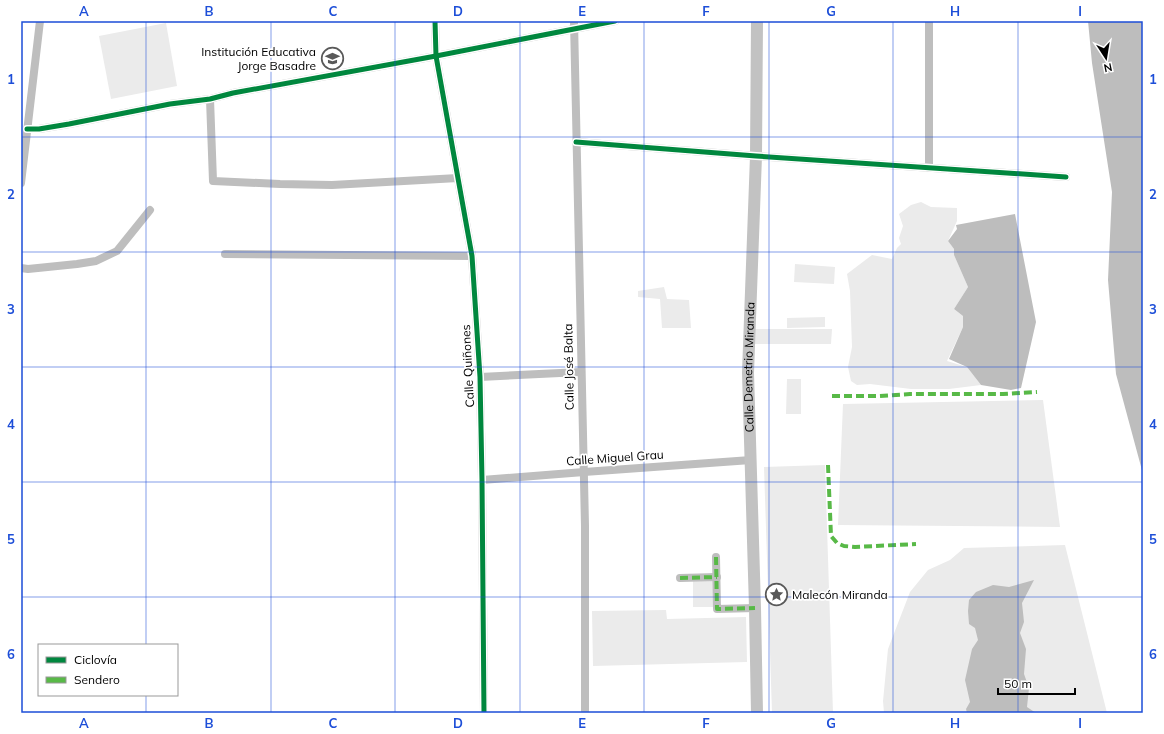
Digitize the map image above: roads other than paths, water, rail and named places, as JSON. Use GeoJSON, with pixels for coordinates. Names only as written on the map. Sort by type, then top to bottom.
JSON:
{"type":"FeatureCollection","features":[{"type":"Feature","properties":{"kind":"main road","name":"Calle Demetrio Miranda"},"geometry":{"type":"LineString","coordinates":[[756,713],[755,608],[748,373],[756,156],[757,21]]}},
{"type":"Feature","properties":{"kind":"street"},"geometry":{"type":"LineString","coordinates":[[21,183],[40,21]]}},
{"type":"Feature","properties":{"kind":"street","name":"Calle Quiñones"},"geometry":{"type":"LineString","coordinates":[[435,21],[436,56],[472,256],[480,377],[484,713]]}},
{"type":"Feature","properties":{"kind":"street"},"geometry":{"type":"LineString","coordinates":[[27,129],[69,124],[170,104],[210,99],[233,93],[436,56],[575,25],[615,21]]}},
{"type":"Feature","properties":{"kind":"street"},"geometry":{"type":"LineString","coordinates":[[929,21],[929,168]]}},
{"type":"Feature","properties":{"kind":"street","name":"Calle José Balta"},"geometry":{"type":"LineString","coordinates":[[575,25],[576,142],[585,526],[585,713]]}},
{"type":"Feature","properties":{"kind":"street"},"geometry":{"type":"LineString","coordinates":[[210,99],[213,182],[332,185],[458,178]]}},
{"type":"Feature","properties":{"kind":"street"},"geometry":{"type":"LineString","coordinates":[[576,142],[1066,177]]}},
{"type":"Feature","properties":{"kind":"street"},"geometry":{"type":"LineString","coordinates":[[21,268],[28,269],[96,260],[117,251],[150,210]]}},
{"type":"Feature","properties":{"kind":"street"},"geometry":{"type":"LineString","coordinates":[[225,254],[472,256]]}},
{"type":"Feature","properties":{"kind":"street"},"geometry":{"type":"LineString","coordinates":[[480,377],[581,372]]}},
{"type":"Feature","properties":{"kind":"street","name":"Calle Miguel Grau"},"geometry":{"type":"LineString","coordinates":[[482,480],[751,460]]}},
{"type":"Feature","properties":{"kind":"street"},"geometry":{"type":"LineString","coordinates":[[716,557],[717,609],[755,608]]}},
{"type":"Feature","properties":{"kind":"street"},"geometry":{"type":"LineString","coordinates":[[680,578],[717,577]]}},
{"type":"Feature","properties":{"kind":"place","name":"Institución Educativa Jorge Basadre"},"geometry":{"type":"Point","coordinates":[332,59]}},
{"type":"Feature","properties":{"kind":"place","name":"Malecón Miranda"},"geometry":{"type":"Point","coordinates":[776,595]}}]}
